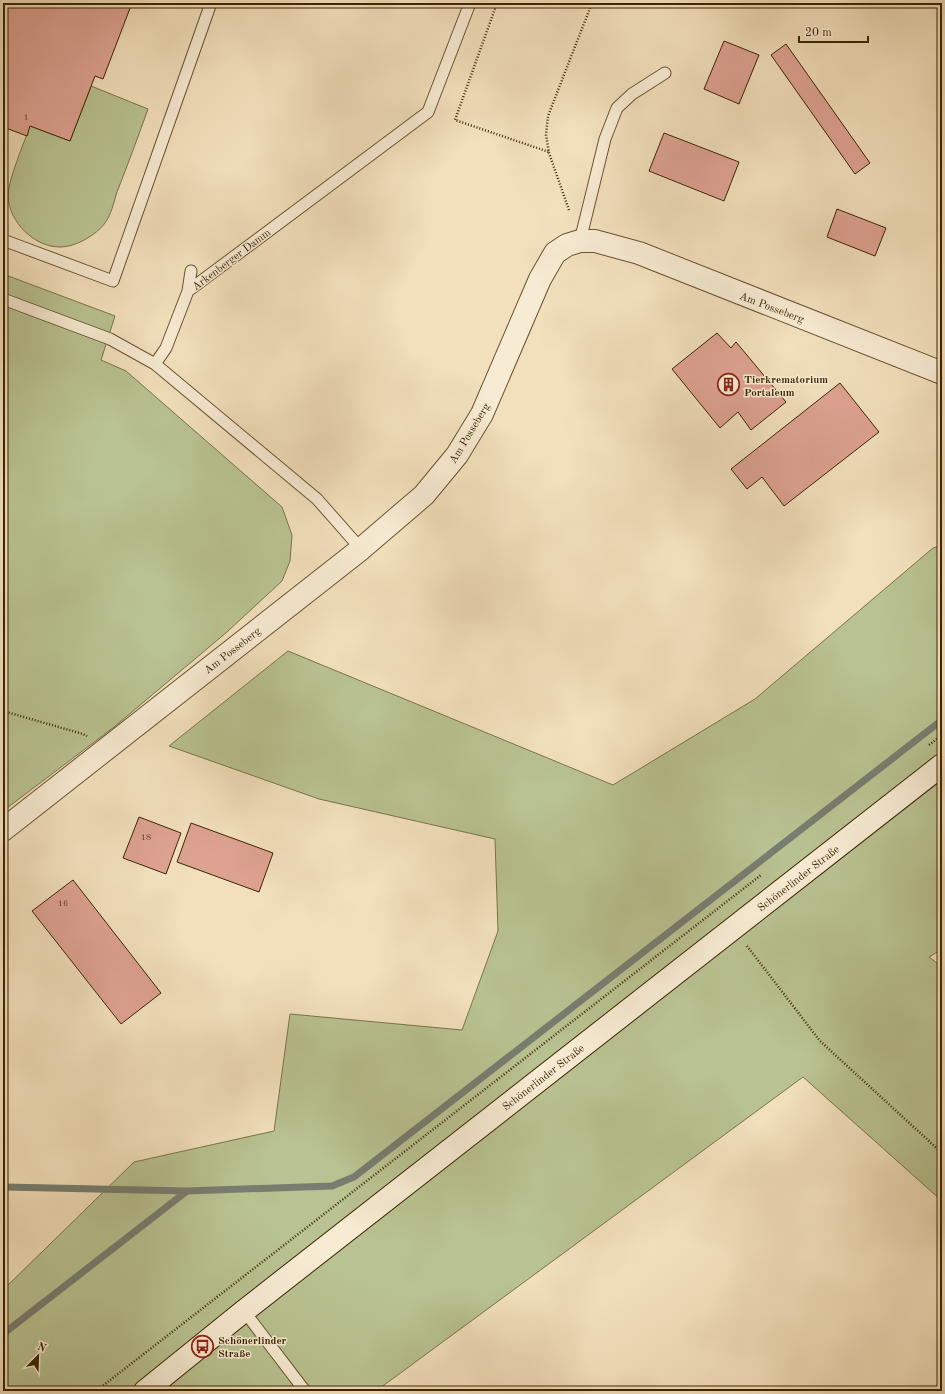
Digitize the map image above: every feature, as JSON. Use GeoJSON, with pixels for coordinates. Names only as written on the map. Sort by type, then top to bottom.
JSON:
{"type":"FeatureCollection","features":[{"type":"Feature","properties":{"kind":"street","name":"Am Posseberg"},"geometry":{"type":"LineString","coordinates":[[3,830],[361,549],[424,495],[457,455],[482,414],[547,266],[555,253],[567,245],[580,241],[595,241],[612,244],[640,253],[942,374]]}},
{"type":"Feature","properties":{"kind":"street","name":"Schönerlinder Straße"},"geometry":{"type":"LineString","coordinates":[[145,1391],[244,1311],[942,765]]}},
{"type":"Feature","properties":{"kind":"lane"},"geometry":{"type":"LineString","coordinates":[[3,240],[113,281],[211,3]]}},
{"type":"Feature","properties":{"kind":"lane","name":"Arkenberger Damm"},"geometry":{"type":"LineString","coordinates":[[155,364],[166,348],[188,291],[428,112],[470,3]]}},
{"type":"Feature","properties":{"kind":"lane"},"geometry":{"type":"LineString","coordinates":[[580,241],[605,139],[617,108],[632,94],[665,73]]}},
{"type":"Feature","properties":{"kind":"lane"},"geometry":{"type":"LineString","coordinates":[[188,291],[191,271]]}},
{"type":"Feature","properties":{"kind":"lane"},"geometry":{"type":"LineString","coordinates":[[3,299],[110,338],[155,364],[317,499],[361,549]]}},
{"type":"Feature","properties":{"kind":"lane"},"geometry":{"type":"LineString","coordinates":[[244,1311],[305,1391]]}},
{"type":"Feature","properties":{"kind":"path"},"geometry":{"type":"LineString","coordinates":[[497,3],[455,120],[549,153]]}},
{"type":"Feature","properties":{"kind":"path"},"geometry":{"type":"LineString","coordinates":[[580,241],[549,153],[546,135],[548,116],[592,3]]}},
{"type":"Feature","properties":{"kind":"path"},"geometry":{"type":"LineString","coordinates":[[3,711],[83,734],[105,750]]}},
{"type":"Feature","properties":{"kind":"path"},"geometry":{"type":"LineString","coordinates":[[96,1391],[718,909]]}},
{"type":"Feature","properties":{"kind":"path"},"geometry":{"type":"LineString","coordinates":[[747,945],[820,1041],[942,1153]]}},
{"type":"Feature","properties":{"kind":"green space"},"geometry":{"type":"Polygon","coordinates":[[[91,86],[148,109],[111,212],[105,223],[91,236],[79,243],[60,247],[50,246],[32,238],[18,224],[9,206],[8,196],[11,181],[30,126],[70,141],[91,86]]]}},
{"type":"Feature","properties":{"kind":"green space"},"geometry":{"type":"Polygon","coordinates":[[[3,274],[115,316],[101,360],[126,371],[282,507],[292,535],[290,561],[282,581],[227,632],[114,727],[3,811],[3,274]]]}},
{"type":"Feature","properties":{"kind":"green space"},"geometry":{"type":"Polygon","coordinates":[[[942,545],[942,949],[929,957],[942,967],[942,1201],[803,1077],[376,1391],[3,1391],[3,1290],[134,1162],[274,1131],[290,1014],[462,1030],[498,931],[495,839],[319,799],[169,746],[288,651],[613,785],[755,699],[933,548],[942,545]]]}},
{"type":"Feature","properties":{"kind":"building"},"geometry":{"type":"Polygon","coordinates":[[[3,3],[132,3],[103,79],[95,76],[70,141],[30,126],[27,136],[3,127],[3,3]]]}},
{"type":"Feature","properties":{"kind":"building"},"geometry":{"type":"Polygon","coordinates":[[[724,41],[759,55],[739,104],[704,89],[724,41]]]}},
{"type":"Feature","properties":{"kind":"building"},"geometry":{"type":"Polygon","coordinates":[[[786,44],[870,163],[855,174],[771,55],[786,44]]]}},
{"type":"Feature","properties":{"kind":"building"},"geometry":{"type":"Polygon","coordinates":[[[664,133],[739,162],[724,201],[649,171],[664,133]]]}},
{"type":"Feature","properties":{"kind":"building"},"geometry":{"type":"Polygon","coordinates":[[[837,209],[886,228],[875,256],[827,237],[837,209]]]}},
{"type":"Feature","properties":{"kind":"building","name":"Tierkrematorium Portaleum"},"geometry":{"type":"Polygon","coordinates":[[[717,333],[731,348],[736,342],[786,402],[751,430],[738,412],[720,428],[672,369],[717,333]]]}},
{"type":"Feature","properties":{"kind":"building"},"geometry":{"type":"Polygon","coordinates":[[[840,383],[879,432],[784,506],[762,477],[747,489],[731,469],[840,383]]]}},
{"type":"Feature","properties":{"kind":"building"},"geometry":{"type":"Polygon","coordinates":[[[139,817],[181,833],[166,874],[123,858],[139,817]]]}},
{"type":"Feature","properties":{"kind":"building"},"geometry":{"type":"Polygon","coordinates":[[[191,823],[273,853],[259,892],[177,862],[191,823]]]}},
{"type":"Feature","properties":{"kind":"building"},"geometry":{"type":"Polygon","coordinates":[[[73,880],[161,993],[121,1024],[32,911],[73,880]]]}},
{"type":"Feature","properties":{"kind":"waterway"},"geometry":{"type":"LineString","coordinates":[[5,1187],[187,1191],[332,1186],[354,1177],[942,720]]}},
{"type":"Feature","properties":{"kind":"waterway"},"geometry":{"type":"LineString","coordinates":[[3,1334],[187,1191]]}},
{"type":"Feature","properties":{"kind":"place","name":"Tierkrematorium Portaleum"},"geometry":{"type":"Point","coordinates":[729,385]}},
{"type":"Feature","properties":{"kind":"place","name":"Schönerlinder Straße"},"geometry":{"type":"Point","coordinates":[202,1346]}}]}
